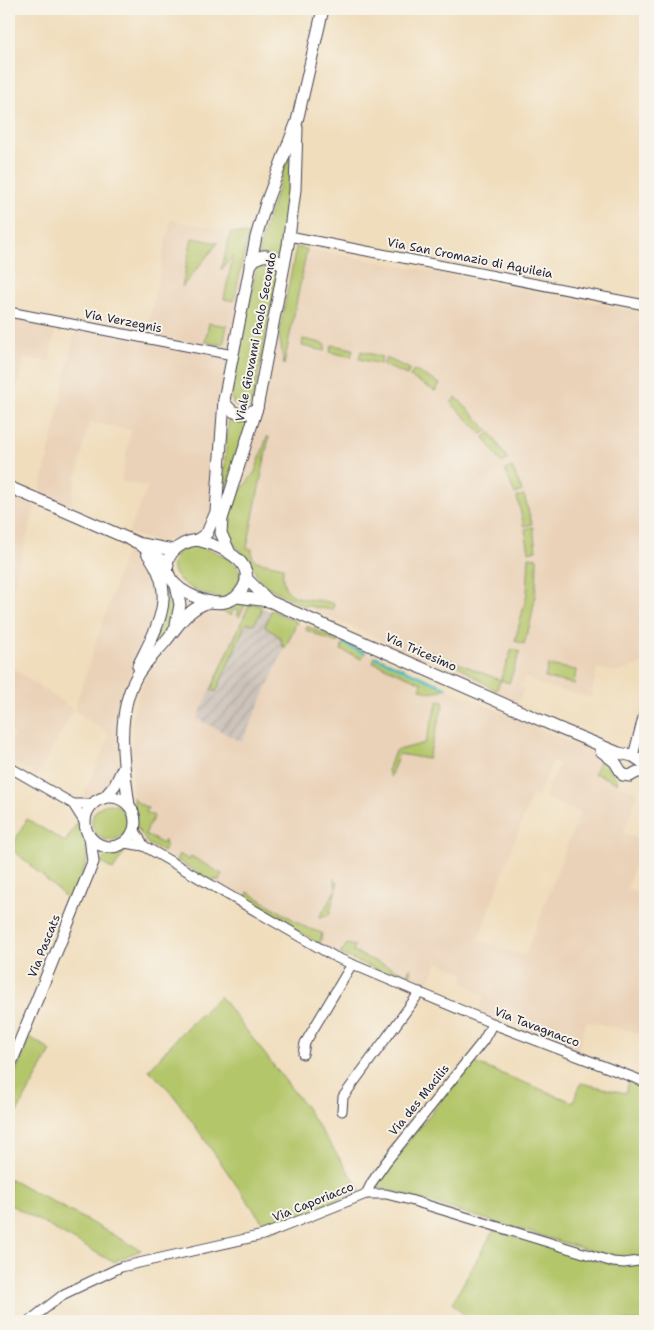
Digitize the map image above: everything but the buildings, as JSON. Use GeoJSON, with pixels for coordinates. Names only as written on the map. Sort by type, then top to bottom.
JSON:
{"type":"FeatureCollection","features":[{"type":"Feature","properties":{"kind":"main road","name":"Viale Giovanni Paolo Secondo"},"geometry":{"type":"LineString","coordinates":[[198,540],[207,533],[216,512],[224,400],[250,265],[266,203],[297,121],[323,9]]}},
{"type":"Feature","properties":{"kind":"main road","name":"Viale Giovanni Paolo Secondo"},"geometry":{"type":"LineString","coordinates":[[230,553],[221,533],[222,519],[257,408],[284,267],[295,190],[297,121]]}},
{"type":"Feature","properties":{"kind":"main road"},"geometry":{"type":"LineString","coordinates":[[250,265],[260,256],[267,255],[273,256],[284,267]]}},
{"type":"Feature","properties":{"kind":"main road"},"geometry":{"type":"LineString","coordinates":[[224,400],[228,407],[237,414],[245,414],[257,408]]}},
{"type":"Feature","properties":{"kind":"main road"},"geometry":{"type":"LineString","coordinates":[[9,487],[138,543],[168,564]]}},
{"type":"Feature","properties":{"kind":"main road"},"geometry":{"type":"LineString","coordinates":[[176,585],[209,602],[222,603],[237,597],[244,587],[246,578],[244,566],[230,553],[198,540],[179,545],[173,550],[168,564],[170,576],[176,585],[180,605],[176,625]]}},
{"type":"Feature","properties":{"kind":"main road"},"geometry":{"type":"LineString","coordinates":[[138,543],[173,550]]}},
{"type":"Feature","properties":{"kind":"main road"},"geometry":{"type":"LineString","coordinates":[[124,766],[119,779],[104,798],[93,804],[87,813],[85,823],[90,837],[104,846],[112,847],[124,843],[134,829],[135,821],[129,805],[124,766],[124,719],[134,674],[159,622],[163,608],[158,571],[148,554],[138,543]]}},
{"type":"Feature","properties":{"kind":"main road","name":"Via Tricesimo"},"geometry":{"type":"LineString","coordinates":[[246,578],[269,601]]}},
{"type":"Feature","properties":{"kind":"main road","name":"Via Tricesimo"},"geometry":{"type":"LineString","coordinates":[[237,597],[269,601],[637,763],[630,776],[625,776],[619,770],[618,765],[604,752],[562,730]]}},
{"type":"Feature","properties":{"kind":"main road"},"geometry":{"type":"LineString","coordinates":[[131,688],[140,670],[176,625],[193,609],[209,602]]}},
{"type":"Feature","properties":{"kind":"main road"},"geometry":{"type":"LineString","coordinates":[[618,765],[619,760],[637,763]]}},
{"type":"Feature","properties":{"kind":"main road"},"geometry":{"type":"LineString","coordinates":[[104,798],[113,798],[129,805]]}},
{"type":"Feature","properties":{"kind":"main road","name":"Via Pascats"},"geometry":{"type":"LineString","coordinates":[[9,1068],[93,862],[90,837]]}},
{"type":"Feature","properties":{"kind":"main road","name":"Via Pascats"},"geometry":{"type":"LineString","coordinates":[[93,862],[112,847]]}},
{"type":"Feature","properties":{"kind":"street","name":"Via San Cromazio di Aquileia"},"geometry":{"type":"LineString","coordinates":[[289,236],[645,305]]}},
{"type":"Feature","properties":{"kind":"street","name":"Via Verzegnis"},"geometry":{"type":"LineString","coordinates":[[9,312],[233,354]]}},
{"type":"Feature","properties":{"kind":"street"},"geometry":{"type":"LineString","coordinates":[[637,763],[645,710]]}},
{"type":"Feature","properties":{"kind":"street"},"geometry":{"type":"LineString","coordinates":[[9,767],[73,804],[85,823]]}},
{"type":"Feature","properties":{"kind":"street"},"geometry":{"type":"LineString","coordinates":[[73,804],[93,804]]}},
{"type":"Feature","properties":{"kind":"street","name":"Via Tavagnacco"},"geometry":{"type":"LineString","coordinates":[[134,829],[144,846]]}},
{"type":"Feature","properties":{"kind":"street","name":"Via Tavagnacco"},"geometry":{"type":"LineString","coordinates":[[124,843],[144,846],[322,950],[352,964],[493,1024],[645,1081]]}},
{"type":"Feature","properties":{"kind":"street"},"geometry":{"type":"LineString","coordinates":[[303,1054],[305,1043],[352,964]]}},
{"type":"Feature","properties":{"kind":"street"},"geometry":{"type":"LineString","coordinates":[[342,1111],[343,1096],[420,992]]}},
{"type":"Feature","properties":{"kind":"street","name":"Via des Macilis"},"geometry":{"type":"LineString","coordinates":[[366,1194],[386,1162],[483,1041],[493,1024]]}},
{"type":"Feature","properties":{"kind":"street","name":"Via Caporiacco"},"geometry":{"type":"LineString","coordinates":[[29,1321],[64,1294],[121,1267],[263,1235],[366,1194],[386,1194],[410,1200],[613,1262],[624,1263],[645,1260]]}},
{"type":"Feature","properties":{"kind":"shaded area"},"geometry":{"type":"Polygon","coordinates":[[[171,220],[250,235],[230,346],[227,349],[146,334],[171,220]]]}},
{"type":"Feature","properties":{"kind":"shaded area"},"geometry":{"type":"Polygon","coordinates":[[[307,249],[645,313],[645,663],[619,672],[597,668],[591,698],[547,687],[525,677],[521,686],[524,690],[518,703],[496,691],[302,605],[332,610],[324,600],[311,601],[303,599],[290,591],[283,579],[283,567],[254,559],[247,548],[269,438],[267,437],[255,471],[236,497],[263,408],[279,334],[284,363],[307,249]]]}},
{"type":"Feature","properties":{"kind":"shaded area"},"geometry":{"type":"Polygon","coordinates":[[[9,316],[56,325],[50,362],[24,358],[9,429],[9,316]]]}},
{"type":"Feature","properties":{"kind":"shaded area"},"geometry":{"type":"Polygon","coordinates":[[[76,328],[225,357],[227,359],[210,523],[198,534],[158,542],[128,533],[148,487],[121,481],[131,430],[89,422],[70,507],[40,494],[76,328]]]}},
{"type":"Feature","properties":{"kind":"shaded area"},"geometry":{"type":"Polygon","coordinates":[[[9,496],[35,507],[9,602],[9,496]]]}},
{"type":"Feature","properties":{"kind":"shaded area"},"geometry":{"type":"Polygon","coordinates":[[[127,548],[143,555],[153,567],[161,606],[129,675],[121,702],[118,772],[103,793],[82,800],[110,735],[74,710],[127,548]]]}},
{"type":"Feature","properties":{"kind":"shaded area"},"geometry":{"type":"Polygon","coordinates":[[[250,603],[197,719],[242,742],[297,622],[601,756],[617,783],[639,793],[623,833],[643,839],[627,889],[645,895],[645,1034],[587,1021],[578,1050],[479,1011],[484,996],[462,982],[465,974],[438,962],[425,989],[408,983],[331,951],[147,843],[144,836],[154,816],[146,812],[148,808],[135,801],[132,792],[132,719],[141,686],[152,668],[195,616],[205,612],[228,609],[240,604],[250,603]],[[553,761],[537,796],[532,794],[478,940],[525,956],[580,812],[544,798],[559,764],[553,761]]]}},
{"type":"Feature","properties":{"kind":"shaded area"},"geometry":{"type":"Polygon","coordinates":[[[250,603],[297,622],[242,742],[197,719],[250,603]]]}},
{"type":"Feature","properties":{"kind":"shaded area"},"geometry":{"type":"Polygon","coordinates":[[[9,666],[74,710],[37,776],[9,760],[9,746],[15,735],[9,731],[9,666]]]}},
{"type":"Feature","properties":{"kind":"green space"},"geometry":{"type":"Polygon","coordinates":[[[294,147],[281,258],[259,254],[263,233],[291,148],[294,147]]]}},
{"type":"Feature","properties":{"kind":"green space"},"geometry":{"type":"Polygon","coordinates":[[[231,232],[248,235],[234,301],[224,299],[233,256],[221,270],[231,232]]]}},
{"type":"Feature","properties":{"kind":"green space"},"geometry":{"type":"Polygon","coordinates":[[[192,238],[218,243],[182,287],[192,238]]]}},
{"type":"Feature","properties":{"kind":"green space"},"geometry":{"type":"Polygon","coordinates":[[[296,247],[307,249],[284,365],[279,334],[296,247]]]}},
{"type":"Feature","properties":{"kind":"green space"},"geometry":{"type":"Polygon","coordinates":[[[274,262],[279,270],[253,402],[248,407],[241,409],[234,405],[231,397],[256,270],[260,263],[274,262]]]}},
{"type":"Feature","properties":{"kind":"green space"},"geometry":{"type":"Polygon","coordinates":[[[209,323],[227,326],[223,345],[205,342],[209,323]]]}},
{"type":"Feature","properties":{"kind":"green space"},"geometry":{"type":"Polygon","coordinates":[[[303,339],[325,344],[325,351],[302,346],[303,339]]]}},
{"type":"Feature","properties":{"kind":"green space"},"geometry":{"type":"Polygon","coordinates":[[[332,345],[353,349],[351,357],[330,352],[332,345]]]}},
{"type":"Feature","properties":{"kind":"green space"},"geometry":{"type":"Polygon","coordinates":[[[361,351],[382,357],[380,364],[359,359],[361,351]]]}},
{"type":"Feature","properties":{"kind":"green space"},"geometry":{"type":"Polygon","coordinates":[[[386,358],[410,369],[407,375],[383,365],[386,358]]]}},
{"type":"Feature","properties":{"kind":"green space"},"geometry":{"type":"Polygon","coordinates":[[[414,370],[440,384],[435,391],[410,377],[414,370]]]}},
{"type":"Feature","properties":{"kind":"green space"},"geometry":{"type":"Polygon","coordinates":[[[456,397],[488,430],[482,434],[451,403],[456,397]]]}},
{"type":"Feature","properties":{"kind":"green space"},"geometry":{"type":"Polygon","coordinates":[[[229,413],[250,417],[222,500],[222,494],[229,413]]]}},
{"type":"Feature","properties":{"kind":"green space"},"geometry":{"type":"Polygon","coordinates":[[[490,432],[508,460],[501,463],[484,437],[490,432]]]}},
{"type":"Feature","properties":{"kind":"green space"},"geometry":{"type":"Polygon","coordinates":[[[267,437],[269,437],[247,548],[252,549],[252,556],[256,561],[283,567],[283,580],[286,589],[292,594],[334,604],[332,610],[302,605],[262,584],[248,559],[229,539],[228,526],[236,497],[255,472],[267,437]]]}},
{"type":"Feature","properties":{"kind":"green space"},"geometry":{"type":"Polygon","coordinates":[[[512,467],[522,491],[515,494],[505,470],[512,467]]]}},
{"type":"Feature","properties":{"kind":"green space"},"geometry":{"type":"Polygon","coordinates":[[[524,495],[532,524],[524,526],[517,497],[524,495]]]}},
{"type":"Feature","properties":{"kind":"green space"},"geometry":{"type":"Polygon","coordinates":[[[533,527],[536,550],[529,552],[525,529],[533,527]]]}},
{"type":"Feature","properties":{"kind":"green space"},"geometry":{"type":"Polygon","coordinates":[[[195,545],[218,553],[233,563],[238,569],[240,576],[239,584],[229,596],[215,597],[197,591],[176,576],[173,565],[178,552],[195,545]]]}},
{"type":"Feature","properties":{"kind":"green space"},"geometry":{"type":"Polygon","coordinates":[[[529,557],[537,558],[536,580],[533,612],[524,644],[515,641],[527,594],[529,557]]]}},
{"type":"Feature","properties":{"kind":"green space"},"geometry":{"type":"Polygon","coordinates":[[[166,582],[169,583],[172,592],[175,610],[171,626],[153,647],[166,582]]]}},
{"type":"Feature","properties":{"kind":"green space"},"geometry":{"type":"Polygon","coordinates":[[[246,603],[239,617],[237,615],[239,611],[234,609],[231,615],[218,610],[246,603]]]}},
{"type":"Feature","properties":{"kind":"green space"},"geometry":{"type":"Polygon","coordinates":[[[250,603],[261,606],[261,613],[254,624],[248,623],[245,625],[216,692],[211,690],[250,603]]]}},
{"type":"Feature","properties":{"kind":"green space"},"geometry":{"type":"Polygon","coordinates":[[[271,610],[297,622],[285,648],[280,637],[265,627],[271,610]]]}},
{"type":"Feature","properties":{"kind":"green space"},"geometry":{"type":"Polygon","coordinates":[[[307,626],[339,640],[337,643],[306,630],[307,626]]]}},
{"type":"Feature","properties":{"kind":"green space"},"geometry":{"type":"Polygon","coordinates":[[[344,642],[365,652],[362,659],[341,650],[344,642]]]}},
{"type":"Feature","properties":{"kind":"green space"},"geometry":{"type":"Polygon","coordinates":[[[512,649],[520,652],[509,683],[501,680],[496,691],[460,667],[429,651],[500,680],[512,649]]]}},
{"type":"Feature","properties":{"kind":"green space"},"geometry":{"type":"Polygon","coordinates":[[[376,656],[447,688],[431,693],[420,689],[422,683],[373,662],[376,656]]]}},
{"type":"Feature","properties":{"kind":"green space"},"geometry":{"type":"Polygon","coordinates":[[[548,665],[576,670],[574,684],[545,678],[548,665]]]}},
{"type":"Feature","properties":{"kind":"green space"},"geometry":{"type":"Polygon","coordinates":[[[438,701],[444,702],[428,759],[399,754],[390,777],[388,771],[395,751],[425,743],[438,701]]]}},
{"type":"Feature","properties":{"kind":"green space"},"geometry":{"type":"Polygon","coordinates":[[[601,756],[618,780],[617,783],[594,773],[601,756]]]}},
{"type":"Feature","properties":{"kind":"green space"},"geometry":{"type":"Polygon","coordinates":[[[133,797],[138,803],[148,808],[146,812],[154,816],[145,834],[163,844],[165,840],[166,846],[163,852],[147,843],[137,828],[133,797]]]}},
{"type":"Feature","properties":{"kind":"green space"},"geometry":{"type":"Polygon","coordinates":[[[110,804],[117,805],[123,809],[127,815],[127,829],[123,835],[117,839],[110,840],[103,839],[97,835],[93,829],[92,822],[93,815],[97,809],[103,805],[110,804]]]}},
{"type":"Feature","properties":{"kind":"green space"},"geometry":{"type":"Polygon","coordinates":[[[27,819],[65,842],[79,820],[87,842],[87,860],[71,902],[11,848],[27,819]]]}},
{"type":"Feature","properties":{"kind":"green space"},"geometry":{"type":"Polygon","coordinates":[[[127,848],[113,870],[100,862],[108,854],[127,848]]]}},
{"type":"Feature","properties":{"kind":"green space"},"geometry":{"type":"Polygon","coordinates":[[[179,854],[189,860],[191,856],[222,874],[219,881],[215,879],[214,882],[176,860],[179,854]]]}},
{"type":"Feature","properties":{"kind":"green space"},"geometry":{"type":"Polygon","coordinates":[[[334,878],[338,882],[329,915],[319,918],[336,889],[334,878]]]}},
{"type":"Feature","properties":{"kind":"green space"},"geometry":{"type":"Polygon","coordinates":[[[248,892],[307,928],[322,933],[320,944],[244,900],[248,892]]]}},
{"type":"Feature","properties":{"kind":"green space"},"geometry":{"type":"Polygon","coordinates":[[[347,944],[355,946],[353,952],[407,974],[410,968],[411,973],[408,983],[340,954],[347,944]]]}},
{"type":"Feature","properties":{"kind":"green space"},"geometry":{"type":"Polygon","coordinates":[[[220,996],[304,1105],[360,1189],[270,1233],[172,1093],[149,1070],[182,1032],[220,996]]]}},
{"type":"Feature","properties":{"kind":"green space"},"geometry":{"type":"Polygon","coordinates":[[[30,1037],[51,1051],[9,1127],[9,1089],[30,1037]]]}},
{"type":"Feature","properties":{"kind":"green space"},"geometry":{"type":"Polygon","coordinates":[[[472,1062],[573,1102],[581,1083],[625,1093],[629,1082],[645,1088],[645,1256],[618,1259],[385,1189],[376,1188],[380,1177],[472,1062]]]}},
{"type":"Feature","properties":{"kind":"green space"},"geometry":{"type":"Polygon","coordinates":[[[9,1178],[141,1250],[113,1262],[9,1204],[9,1178]]]}},
{"type":"Feature","properties":{"kind":"green space"},"geometry":{"type":"Polygon","coordinates":[[[494,1230],[609,1264],[645,1263],[645,1321],[470,1321],[452,1303],[494,1230]]]}},
{"type":"Feature","properties":{"kind":"waterway"},"geometry":{"type":"LineString","coordinates":[[344,644],[348,646]]}},
{"type":"Feature","properties":{"kind":"waterway"},"geometry":{"type":"LineString","coordinates":[[350,647],[365,653]]}},
{"type":"Feature","properties":{"kind":"waterway"},"geometry":{"type":"LineString","coordinates":[[375,657],[446,688]]}}]}
